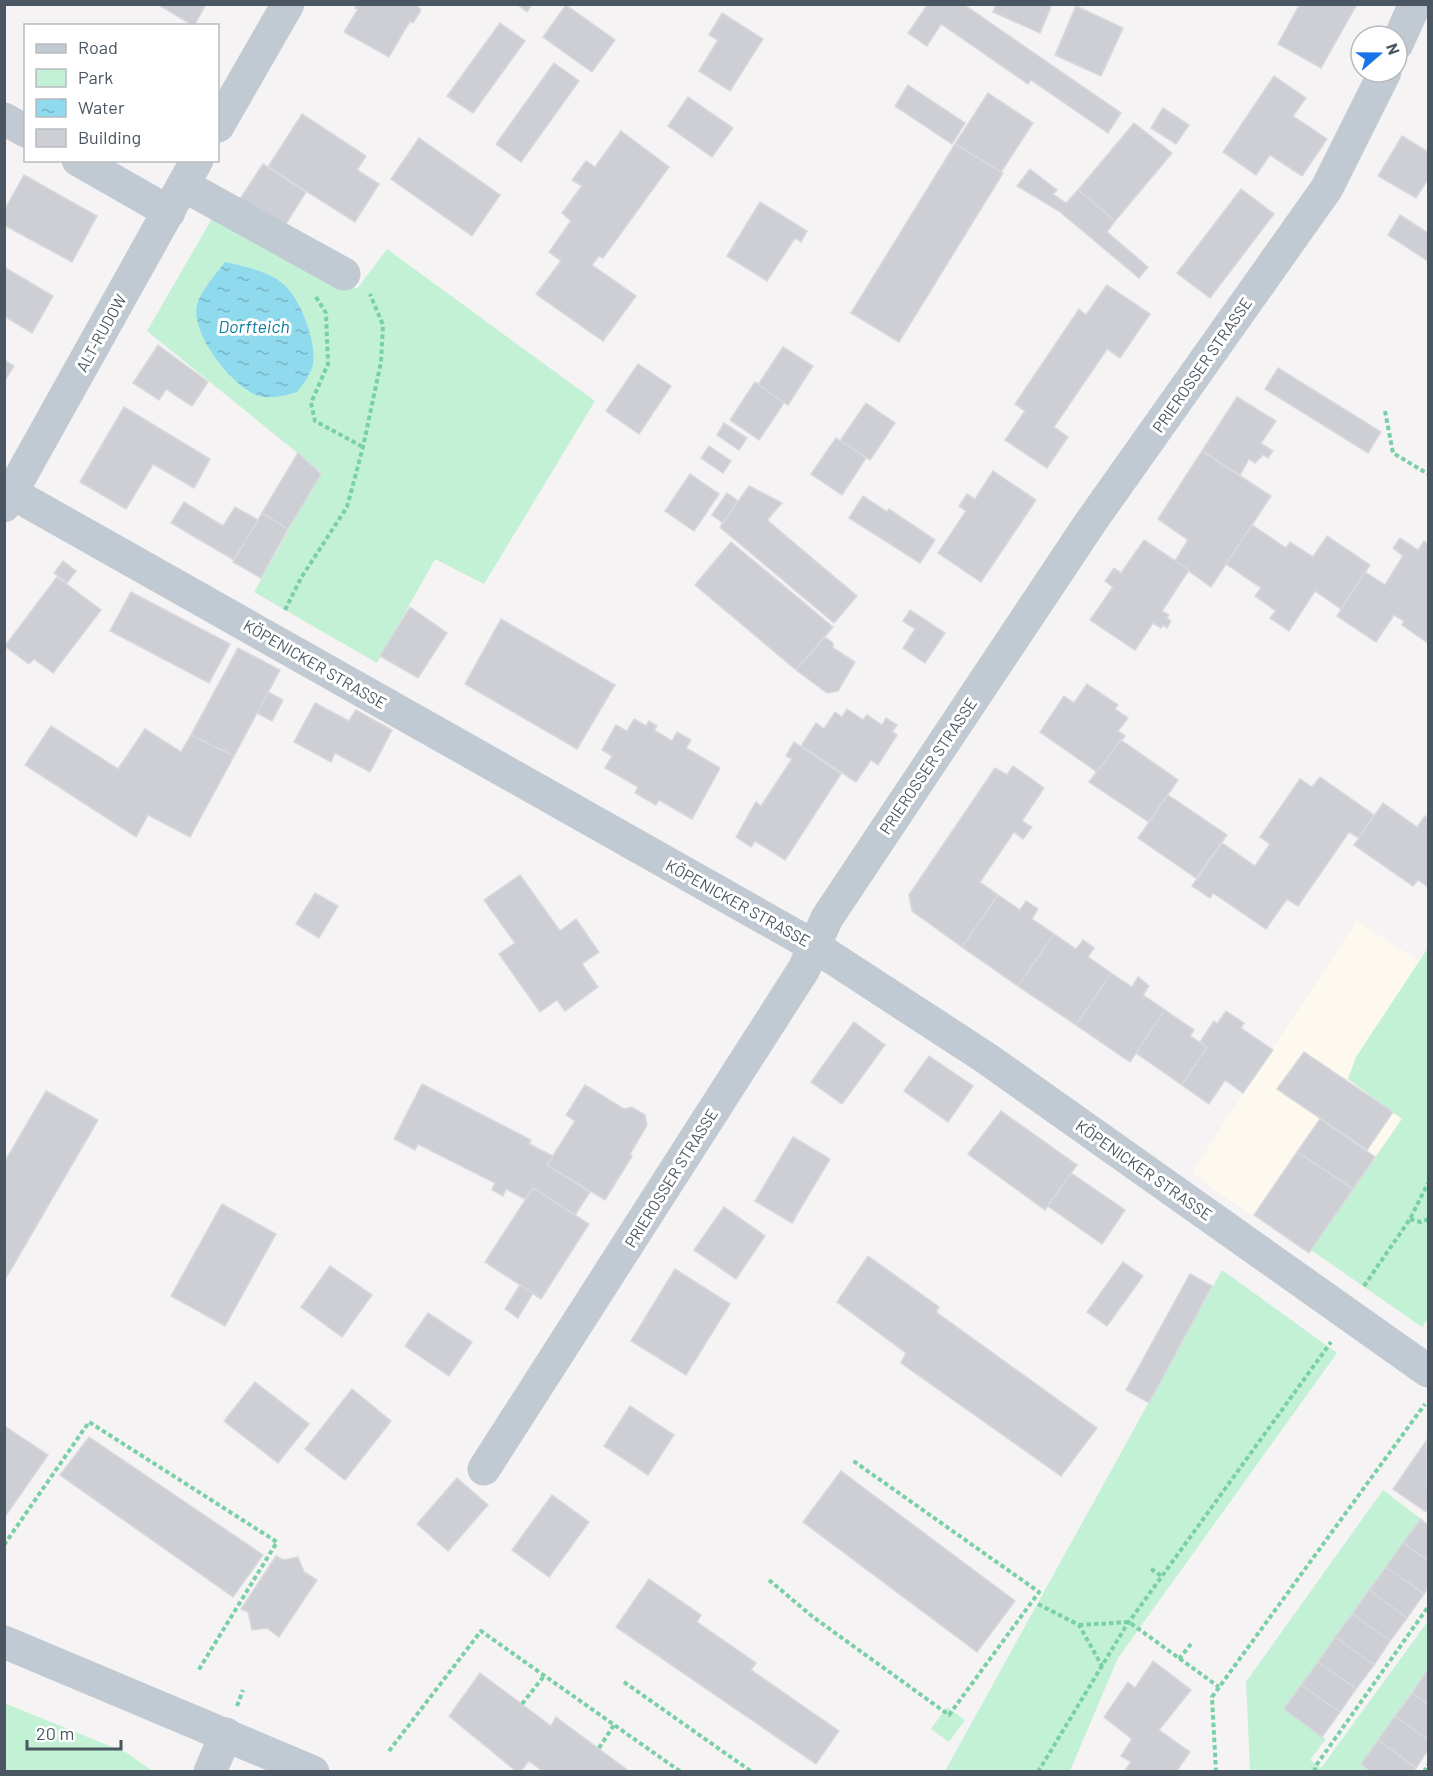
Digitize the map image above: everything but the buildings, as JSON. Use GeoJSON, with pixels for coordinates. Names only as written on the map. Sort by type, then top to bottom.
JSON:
{"type":"FeatureCollection","features":[{"type":"Feature","properties":{"kind":"street"},"geometry":{"type":"LineString","coordinates":[[219,124],[288,4]]}},
{"type":"Feature","properties":{"kind":"street"},"geometry":{"type":"LineString","coordinates":[[1406,24],[1415,4]]}},
{"type":"Feature","properties":{"kind":"street","name":"PRIEROSSER STRASSE"},"geometry":{"type":"LineString","coordinates":[[484,1469],[791,988],[827,918],[1019,627],[1327,188],[1379,84]]}},
{"type":"Feature","properties":{"kind":"street"},"geometry":{"type":"LineString","coordinates":[[4,119],[24,130]]}},
{"type":"Feature","properties":{"kind":"street"},"geometry":{"type":"LineString","coordinates":[[86,162],[183,186],[344,274]]}},
{"type":"Feature","properties":{"kind":"street","name":"ALT-RUDOW"},"geometry":{"type":"LineString","coordinates":[[8,500],[183,186]]}},
{"type":"Feature","properties":{"kind":"street","name":"KÖPENICKER STRASSE"},"geometry":{"type":"LineString","coordinates":[[8,500],[814,946],[986,1058],[1428,1371]]}},
{"type":"Feature","properties":{"kind":"street"},"geometry":{"type":"LineString","coordinates":[[4,1642],[313,1772]]}},
{"type":"Feature","properties":{"kind":"street"},"geometry":{"type":"LineString","coordinates":[[210,1772],[226,1734]]}},
{"type":"Feature","properties":{"kind":"path"},"geometry":{"type":"LineString","coordinates":[[311,256],[308,283],[326,313],[328,364],[311,403],[315,421],[363,447]]}},
{"type":"Feature","properties":{"kind":"path"},"geometry":{"type":"LineString","coordinates":[[282,616],[301,578],[347,507],[363,447],[381,362],[383,325],[370,293],[344,274]]}},
{"type":"Feature","properties":{"kind":"path"},"geometry":{"type":"LineString","coordinates":[[1385,411],[1393,453],[1428,474]]}},
{"type":"Feature","properties":{"kind":"path"},"geometry":{"type":"LineString","coordinates":[[1360,1291],[1410,1219],[1428,1183]]}},
{"type":"Feature","properties":{"kind":"path"},"geometry":{"type":"LineString","coordinates":[[1410,1219],[1421,1222],[1428,1219]]}},
{"type":"Feature","properties":{"kind":"path"},"geometry":{"type":"LineString","coordinates":[[1038,1772],[1129,1622],[1333,1339]]}},
{"type":"Feature","properties":{"kind":"path"},"geometry":{"type":"LineString","coordinates":[[1216,1772],[1212,1697],[1425,1404]]}},
{"type":"Feature","properties":{"kind":"path"},"geometry":{"type":"LineString","coordinates":[[4,1545],[89,1422],[277,1542],[198,1671]]}},
{"type":"Feature","properties":{"kind":"path"},"geometry":{"type":"LineString","coordinates":[[769,1580],[813,1617],[949,1715],[1039,1592],[852,1460]]}},
{"type":"Feature","properties":{"kind":"path"},"geometry":{"type":"LineString","coordinates":[[1150,1569],[1163,1577]]}},
{"type":"Feature","properties":{"kind":"path"},"geometry":{"type":"LineString","coordinates":[[1038,1604],[1079,1625],[1129,1622],[1219,1687]]}},
{"type":"Feature","properties":{"kind":"path"},"geometry":{"type":"LineString","coordinates":[[1315,1772],[1315,1767],[1428,1607]]}},
{"type":"Feature","properties":{"kind":"path"},"geometry":{"type":"LineString","coordinates":[[1079,1625],[1102,1666]]}},
{"type":"Feature","properties":{"kind":"path"},"geometry":{"type":"LineString","coordinates":[[389,1751],[481,1631],[681,1772]]}},
{"type":"Feature","properties":{"kind":"path"},"geometry":{"type":"LineString","coordinates":[[1179,1659],[1191,1644]]}},
{"type":"Feature","properties":{"kind":"path"},"geometry":{"type":"LineString","coordinates":[[522,1704],[544,1676]]}},
{"type":"Feature","properties":{"kind":"path"},"geometry":{"type":"LineString","coordinates":[[624,1682],[752,1772]]}},
{"type":"Feature","properties":{"kind":"path"},"geometry":{"type":"LineString","coordinates":[[598,1748],[614,1725]]}},
{"type":"Feature","properties":{"kind":"path"},"geometry":{"type":"LineString","coordinates":[[1424,1772],[1428,1765]]}},
{"type":"Feature","properties":{"kind":"shaded area"},"geometry":{"type":"Polygon","coordinates":[[[1357,921],[1420,962],[1356,1057],[1348,1079],[1402,1118],[1309,1253],[1223,1196],[1192,1172],[1357,921]]]}},
{"type":"Feature","properties":{"kind":"green space"},"geometry":{"type":"Polygon","coordinates":[[[217,210],[357,289],[387,249],[595,401],[484,584],[435,559],[377,663],[254,592],[321,472],[147,331],[217,210]]]}},
{"type":"Feature","properties":{"kind":"green space"},"geometry":{"type":"Polygon","coordinates":[[[1428,948],[1428,1318],[1422,1327],[1311,1250],[1402,1119],[1348,1079],[1356,1057],[1428,948]]]}},
{"type":"Feature","properties":{"kind":"green space"},"geometry":{"type":"Polygon","coordinates":[[[1222,1270],[1337,1353],[1118,1658],[1070,1771],[945,1771],[1222,1270]]]}},
{"type":"Feature","properties":{"kind":"green space"},"geometry":{"type":"Polygon","coordinates":[[[1383,1490],[1421,1519],[1284,1709],[1326,1739],[1310,1760],[1321,1768],[1428,1621],[1428,1669],[1361,1763],[1371,1771],[1250,1771],[1246,1682],[1383,1490]]]}},
{"type":"Feature","properties":{"kind":"green space"},"geometry":{"type":"Polygon","coordinates":[[[4,1703],[127,1753],[152,1771],[5,1771],[4,1703]]]}},
{"type":"Feature","properties":{"kind":"green space"},"geometry":{"type":"Polygon","coordinates":[[[947,1707],[965,1720],[949,1742],[931,1729],[947,1707]]]}},
{"type":"Feature","properties":{"kind":"water","name":"Dorfteich"},"geometry":{"type":"Polygon","coordinates":[[[225,262],[269,275],[282,283],[295,299],[306,322],[313,347],[312,368],[297,392],[271,397],[256,395],[235,381],[224,370],[206,343],[196,316],[197,305],[205,288],[225,262]]]}}]}
